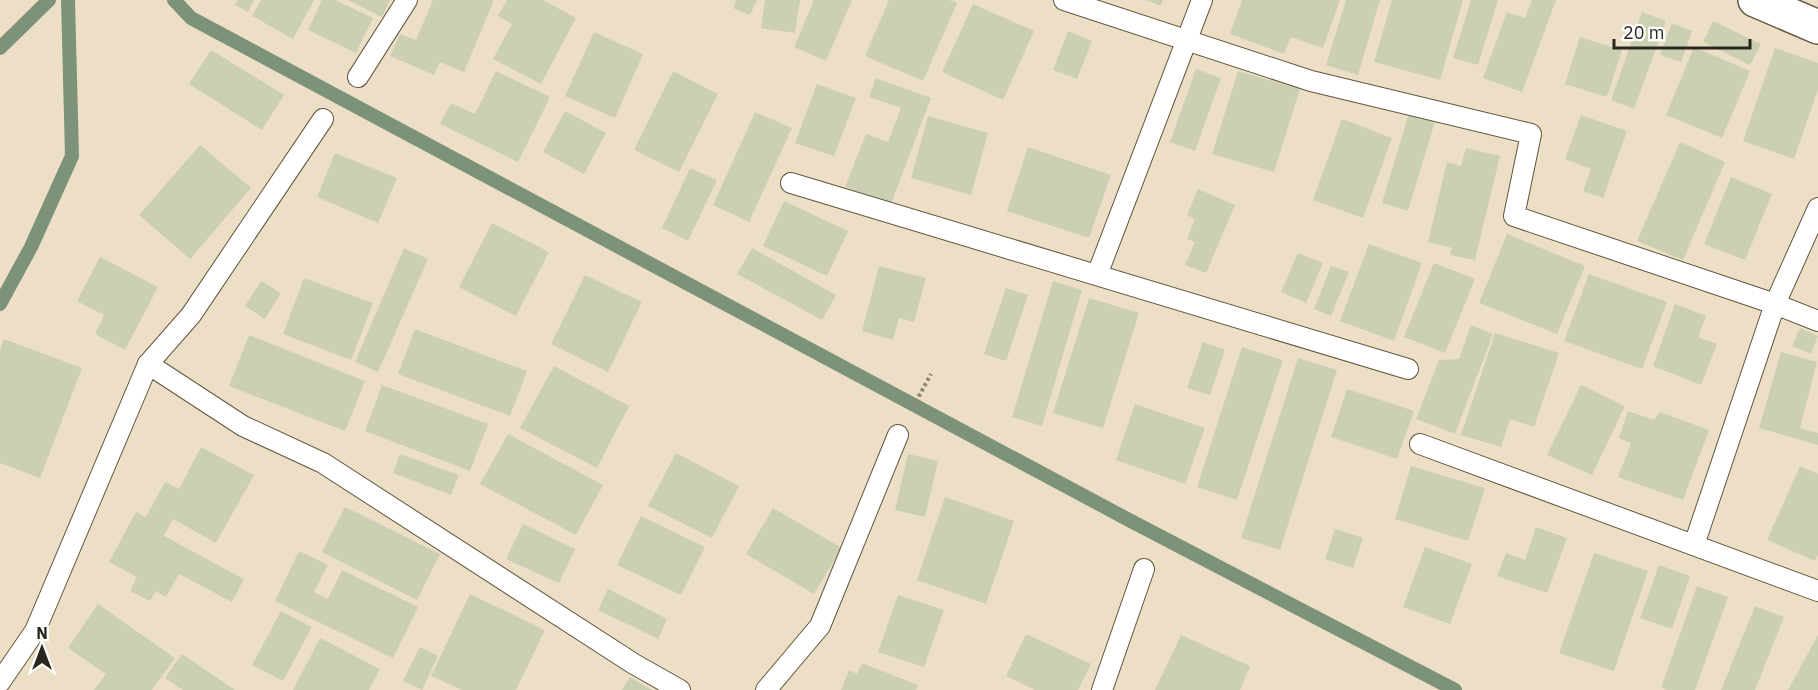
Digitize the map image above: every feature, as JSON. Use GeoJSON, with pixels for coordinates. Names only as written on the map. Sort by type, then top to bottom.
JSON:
{"type":"FeatureCollection","features":[{"type":"Feature","properties":{"kind":"street"},"geometry":{"type":"LineString","coordinates":[[1755,0],[1818,27]]}},
{"type":"Feature","properties":{"kind":"lane"},"geometry":{"type":"LineString","coordinates":[[358,77],[407,0]]}},
{"type":"Feature","properties":{"kind":"lane"},"geometry":{"type":"LineString","coordinates":[[1064,0],[1311,81],[1531,134],[1514,216],[1775,304],[1818,321]]}},
{"type":"Feature","properties":{"kind":"lane"},"geometry":{"type":"LineString","coordinates":[[1097,275],[1202,0]]}},
{"type":"Feature","properties":{"kind":"lane"},"geometry":{"type":"LineString","coordinates":[[0,682],[35,631],[148,364],[191,315],[323,119]]}},
{"type":"Feature","properties":{"kind":"lane"},"geometry":{"type":"LineString","coordinates":[[791,183],[1408,369]]}},
{"type":"Feature","properties":{"kind":"lane"},"geometry":{"type":"LineString","coordinates":[[1694,545],[1775,304],[1818,208]]}},
{"type":"Feature","properties":{"kind":"lane"},"geometry":{"type":"LineString","coordinates":[[148,364],[243,426],[323,463],[634,664],[680,690]]}},
{"type":"Feature","properties":{"kind":"lane"},"geometry":{"type":"LineString","coordinates":[[766,690],[820,626],[898,435]]}},
{"type":"Feature","properties":{"kind":"lane"},"geometry":{"type":"LineString","coordinates":[[1420,444],[1818,591]]}},
{"type":"Feature","properties":{"kind":"lane"},"geometry":{"type":"LineString","coordinates":[[1102,690],[1144,569]]}},
{"type":"Feature","properties":{"kind":"building"},"geometry":{"type":"Polygon","coordinates":[[[238,0],[254,0],[248,12],[235,5],[238,0]]]}},
{"type":"Feature","properties":{"kind":"building"},"geometry":{"type":"Polygon","coordinates":[[[261,0],[314,0],[293,39],[252,16],[261,0]]]}},
{"type":"Feature","properties":{"kind":"building"},"geometry":{"type":"Polygon","coordinates":[[[322,0],[335,0],[373,18],[356,53],[308,30],[322,0]]]}},
{"type":"Feature","properties":{"kind":"building"},"geometry":{"type":"Polygon","coordinates":[[[347,0],[390,0],[382,17],[347,0]]]}},
{"type":"Feature","properties":{"kind":"building"},"geometry":{"type":"Polygon","coordinates":[[[433,0],[494,0],[464,72],[440,62],[434,75],[390,56],[400,34],[416,40],[433,0]]]}},
{"type":"Feature","properties":{"kind":"building"},"geometry":{"type":"Polygon","coordinates":[[[507,0],[543,0],[576,18],[541,84],[493,59],[512,24],[498,16],[507,0]]]}},
{"type":"Feature","properties":{"kind":"building"},"geometry":{"type":"Polygon","coordinates":[[[736,0],[757,0],[750,15],[733,8],[736,0]]]}},
{"type":"Feature","properties":{"kind":"building"},"geometry":{"type":"Polygon","coordinates":[[[765,0],[800,0],[795,33],[761,28],[765,0]]]}},
{"type":"Feature","properties":{"kind":"building"},"geometry":{"type":"Polygon","coordinates":[[[814,0],[852,0],[826,61],[794,47],[814,0]]]}},
{"type":"Feature","properties":{"kind":"building"},"geometry":{"type":"Polygon","coordinates":[[[889,0],[949,0],[957,3],[923,81],[865,56],[889,0]]]}},
{"type":"Feature","properties":{"kind":"building"},"geometry":{"type":"Polygon","coordinates":[[[1146,0],[1163,0],[1161,6],[1146,0]]]}},
{"type":"Feature","properties":{"kind":"building"},"geometry":{"type":"Polygon","coordinates":[[[1242,0],[1340,0],[1323,48],[1291,37],[1284,54],[1230,34],[1242,0]]]}},
{"type":"Feature","properties":{"kind":"building"},"geometry":{"type":"Polygon","coordinates":[[[1346,0],[1380,0],[1358,75],[1326,65],[1346,0]]]}},
{"type":"Feature","properties":{"kind":"building"},"geometry":{"type":"Polygon","coordinates":[[[1392,0],[1463,0],[1440,80],[1374,62],[1392,0]]]}},
{"type":"Feature","properties":{"kind":"building"},"geometry":{"type":"Polygon","coordinates":[[[1471,0],[1498,0],[1478,65],[1453,58],[1471,0]]]}},
{"type":"Feature","properties":{"kind":"building"},"geometry":{"type":"Polygon","coordinates":[[[1532,0],[1556,0],[1522,92],[1483,78],[1507,12],[1525,18],[1532,0]]]}},
{"type":"Feature","properties":{"kind":"building"},"geometry":{"type":"Polygon","coordinates":[[[973,4],[1034,31],[1003,100],[942,72],[973,4]]]}},
{"type":"Feature","properties":{"kind":"building"},"geometry":{"type":"Polygon","coordinates":[[[1642,12],[1666,21],[1634,109],[1611,100],[1642,12]]]}},
{"type":"Feature","properties":{"kind":"building"},"geometry":{"type":"Polygon","coordinates":[[[1713,21],[1761,44],[1750,65],[1703,42],[1713,21]]]}},
{"type":"Feature","properties":{"kind":"building"},"geometry":{"type":"Polygon","coordinates":[[[1672,23],[1692,31],[1681,62],[1660,55],[1672,23]]]}},
{"type":"Feature","properties":{"kind":"building"},"geometry":{"type":"Polygon","coordinates":[[[1068,31],[1092,41],[1077,79],[1053,70],[1068,31]]]}},
{"type":"Feature","properties":{"kind":"building"},"geometry":{"type":"Polygon","coordinates":[[[594,32],[643,54],[615,118],[565,96],[594,32]]]}},
{"type":"Feature","properties":{"kind":"building"},"geometry":{"type":"Polygon","coordinates":[[[1580,37],[1622,50],[1607,97],[1565,84],[1580,37]]]}},
{"type":"Feature","properties":{"kind":"building"},"geometry":{"type":"Polygon","coordinates":[[[1694,47],[1750,71],[1722,138],[1666,115],[1694,47]]]}},
{"type":"Feature","properties":{"kind":"building"},"geometry":{"type":"Polygon","coordinates":[[[1775,48],[1818,63],[1818,89],[1794,159],[1743,141],[1775,48]]]}},
{"type":"Feature","properties":{"kind":"building"},"geometry":{"type":"Polygon","coordinates":[[[211,50],[284,95],[262,130],[189,84],[211,50]]]}},
{"type":"Feature","properties":{"kind":"building"},"geometry":{"type":"Polygon","coordinates":[[[1196,69],[1221,78],[1195,151],[1170,142],[1196,69]]]}},
{"type":"Feature","properties":{"kind":"building"},"geometry":{"type":"Polygon","coordinates":[[[496,71],[550,97],[518,162],[440,124],[451,103],[475,114],[496,71]]]}},
{"type":"Feature","properties":{"kind":"building"},"geometry":{"type":"Polygon","coordinates":[[[673,71],[718,94],[679,172],[634,150],[673,71]]]}},
{"type":"Feature","properties":{"kind":"building"},"geometry":{"type":"Polygon","coordinates":[[[1238,71],[1300,89],[1274,172],[1212,154],[1238,71]]]}},
{"type":"Feature","properties":{"kind":"building"},"geometry":{"type":"Polygon","coordinates":[[[876,78],[931,98],[891,204],[845,187],[866,134],[888,142],[901,108],[869,97],[876,78]]]}},
{"type":"Feature","properties":{"kind":"building"},"geometry":{"type":"Polygon","coordinates":[[[817,84],[856,98],[834,156],[795,143],[817,84]]]}},
{"type":"Feature","properties":{"kind":"building"},"geometry":{"type":"Polygon","coordinates":[[[1410,110],[1436,118],[1408,211],[1382,203],[1410,110]]]}},
{"type":"Feature","properties":{"kind":"building"},"geometry":{"type":"Polygon","coordinates":[[[565,111],[606,133],[584,174],[543,152],[565,111]]]}},
{"type":"Feature","properties":{"kind":"building"},"geometry":{"type":"Polygon","coordinates":[[[755,112],[792,128],[749,222],[713,205],[755,112]]]}},
{"type":"Feature","properties":{"kind":"building"},"geometry":{"type":"Polygon","coordinates":[[[1581,115],[1627,131],[1603,198],[1583,191],[1591,169],[1565,159],[1581,115]]]}},
{"type":"Feature","properties":{"kind":"building"},"geometry":{"type":"Polygon","coordinates":[[[928,116],[988,133],[971,195],[911,178],[928,116]]]}},
{"type":"Feature","properties":{"kind":"building"},"geometry":{"type":"Polygon","coordinates":[[[1342,119],[1392,138],[1363,218],[1313,200],[1342,119]]]}},
{"type":"Feature","properties":{"kind":"building"},"geometry":{"type":"Polygon","coordinates":[[[1680,142],[1725,162],[1683,260],[1637,241],[1680,142]]]}},
{"type":"Feature","properties":{"kind":"building"},"geometry":{"type":"Polygon","coordinates":[[[200,145],[251,188],[190,259],[139,215],[200,145]]]}},
{"type":"Feature","properties":{"kind":"building"},"geometry":{"type":"Polygon","coordinates":[[[1028,147],[1111,175],[1089,238],[1007,211],[1028,147]]]}},
{"type":"Feature","properties":{"kind":"building"},"geometry":{"type":"Polygon","coordinates":[[[1466,148],[1500,156],[1475,260],[1450,255],[1452,248],[1428,242],[1447,162],[1461,166],[1466,148]]]}},
{"type":"Feature","properties":{"kind":"building"},"geometry":{"type":"Polygon","coordinates":[[[335,153],[397,178],[378,223],[317,197],[335,153]]]}},
{"type":"Feature","properties":{"kind":"building"},"geometry":{"type":"Polygon","coordinates":[[[690,168],[717,180],[688,241],[662,228],[690,168]]]}},
{"type":"Feature","properties":{"kind":"building"},"geometry":{"type":"Polygon","coordinates":[[[1731,177],[1772,194],[1745,260],[1704,244],[1731,177]]]}},
{"type":"Feature","properties":{"kind":"building"},"geometry":{"type":"Polygon","coordinates":[[[1198,189],[1235,205],[1206,273],[1185,265],[1195,242],[1187,239],[1195,219],[1187,215],[1198,189]]]}},
{"type":"Feature","properties":{"kind":"building"},"geometry":{"type":"Polygon","coordinates":[[[784,201],[848,231],[827,276],[763,246],[784,201]]]}},
{"type":"Feature","properties":{"kind":"building"},"geometry":{"type":"Polygon","coordinates":[[[492,223],[549,252],[516,316],[459,287],[492,223]]]}},
{"type":"Feature","properties":{"kind":"building"},"geometry":{"type":"Polygon","coordinates":[[[1507,234],[1585,266],[1557,334],[1479,303],[1507,234]]]}},
{"type":"Feature","properties":{"kind":"building"},"geometry":{"type":"Polygon","coordinates":[[[1369,244],[1422,263],[1394,341],[1340,321],[1369,244]]]}},
{"type":"Feature","properties":{"kind":"building"},"geometry":{"type":"Polygon","coordinates":[[[404,248],[428,259],[378,372],[355,362],[404,248]]]}},
{"type":"Feature","properties":{"kind":"building"},"geometry":{"type":"Polygon","coordinates":[[[752,248],[836,295],[822,320],[737,274],[752,248]]]}},
{"type":"Feature","properties":{"kind":"building"},"geometry":{"type":"Polygon","coordinates":[[[1298,253],[1323,263],[1306,303],[1281,292],[1298,253]]]}},
{"type":"Feature","properties":{"kind":"building"},"geometry":{"type":"Polygon","coordinates":[[[100,257],[158,287],[125,350],[95,334],[104,315],[77,301],[100,257]]]}},
{"type":"Feature","properties":{"kind":"building"},"geometry":{"type":"Polygon","coordinates":[[[1434,263],[1475,279],[1445,353],[1404,337],[1434,263]]]}},
{"type":"Feature","properties":{"kind":"building"},"geometry":{"type":"Polygon","coordinates":[[[879,266],[926,278],[914,322],[899,318],[893,340],[862,331],[879,266]]]}},
{"type":"Feature","properties":{"kind":"building"},"geometry":{"type":"Polygon","coordinates":[[[1331,266],[1349,272],[1331,316],[1314,309],[1331,266]]]}},
{"type":"Feature","properties":{"kind":"building"},"geometry":{"type":"Polygon","coordinates":[[[1589,274],[1667,302],[1642,369],[1564,341],[1589,274]]]}},
{"type":"Feature","properties":{"kind":"building"},"geometry":{"type":"Polygon","coordinates":[[[585,275],[642,302],[608,372],[551,344],[585,275]]]}},
{"type":"Feature","properties":{"kind":"building"},"geometry":{"type":"Polygon","coordinates":[[[304,278],[373,303],[351,360],[283,334],[304,278]]]}},
{"type":"Feature","properties":{"kind":"building"},"geometry":{"type":"Polygon","coordinates":[[[261,281],[281,293],[265,319],[245,306],[261,281]]]}},
{"type":"Feature","properties":{"kind":"building"},"geometry":{"type":"Polygon","coordinates":[[[1053,281],[1082,290],[1042,426],[1012,417],[1053,281]]]}},
{"type":"Feature","properties":{"kind":"building"},"geometry":{"type":"Polygon","coordinates":[[[1006,288],[1028,295],[1006,361],[984,354],[1006,288]]]}},
{"type":"Feature","properties":{"kind":"building"},"geometry":{"type":"Polygon","coordinates":[[[1089,298],[1139,313],[1103,428],[1053,413],[1089,298]]]}},
{"type":"Feature","properties":{"kind":"building"},"geometry":{"type":"Polygon","coordinates":[[[1675,304],[1706,316],[1698,337],[1717,344],[1701,385],[1653,366],[1675,304]]]}},
{"type":"Feature","properties":{"kind":"building"},"geometry":{"type":"Polygon","coordinates":[[[1471,325],[1493,334],[1455,434],[1416,419],[1439,360],[1459,359],[1471,325]]]}},
{"type":"Feature","properties":{"kind":"building"},"geometry":{"type":"Polygon","coordinates":[[[1800,328],[1818,336],[1811,354],[1792,346],[1800,328]]]}},
{"type":"Feature","properties":{"kind":"building"},"geometry":{"type":"Polygon","coordinates":[[[415,329],[527,371],[510,416],[398,374],[415,329]]]}},
{"type":"Feature","properties":{"kind":"building"},"geometry":{"type":"Polygon","coordinates":[[[1495,333],[1559,353],[1534,427],[1510,419],[1501,447],[1461,435],[1495,333]]]}},
{"type":"Feature","properties":{"kind":"building"},"geometry":{"type":"Polygon","coordinates":[[[249,335],[365,381],[345,431],[229,386],[249,335]]]}},
{"type":"Feature","properties":{"kind":"building"},"geometry":{"type":"Polygon","coordinates":[[[4,339],[82,368],[40,478],[0,463],[0,350],[4,339]]]}},
{"type":"Feature","properties":{"kind":"building"},"geometry":{"type":"Polygon","coordinates":[[[1203,342],[1225,350],[1210,395],[1187,388],[1203,342]]]}},
{"type":"Feature","properties":{"kind":"building"},"geometry":{"type":"Polygon","coordinates":[[[1242,347],[1283,360],[1237,500],[1197,487],[1242,347]]]}},
{"type":"Feature","properties":{"kind":"building"},"geometry":{"type":"Polygon","coordinates":[[[1781,352],[1817,362],[1800,428],[1818,433],[1818,445],[1759,428],[1781,352]]]}},
{"type":"Feature","properties":{"kind":"building"},"geometry":{"type":"Polygon","coordinates":[[[1298,358],[1337,370],[1280,550],[1241,538],[1298,358]]]}},
{"type":"Feature","properties":{"kind":"building"},"geometry":{"type":"Polygon","coordinates":[[[554,366],[629,406],[597,468],[520,428],[554,366]]]}},
{"type":"Feature","properties":{"kind":"building"},"geometry":{"type":"Polygon","coordinates":[[[382,385],[488,424],[470,471],[365,431],[382,385]]]}},
{"type":"Feature","properties":{"kind":"building"},"geometry":{"type":"Polygon","coordinates":[[[1581,385],[1625,406],[1592,475],[1547,455],[1581,385]]]}},
{"type":"Feature","properties":{"kind":"building"},"geometry":{"type":"Polygon","coordinates":[[[1347,389],[1414,411],[1397,459],[1331,437],[1347,389]]]}},
{"type":"Feature","properties":{"kind":"building"},"geometry":{"type":"Polygon","coordinates":[[[1135,404],[1205,428],[1185,484],[1116,460],[1135,404]]]}},
{"type":"Feature","properties":{"kind":"building"},"geometry":{"type":"Polygon","coordinates":[[[1628,411],[1654,420],[1660,412],[1709,430],[1683,500],[1618,477],[1631,443],[1619,438],[1628,411]]]}},
{"type":"Feature","properties":{"kind":"building"},"geometry":{"type":"Polygon","coordinates":[[[508,434],[603,485],[576,535],[480,484],[508,434]]]}},
{"type":"Feature","properties":{"kind":"building"},"geometry":{"type":"Polygon","coordinates":[[[201,447],[254,475],[216,543],[173,519],[164,536],[244,579],[232,602],[179,574],[166,597],[156,591],[150,601],[130,591],[137,577],[109,562],[136,512],[146,517],[165,482],[179,489],[201,447]]]}},
{"type":"Feature","properties":{"kind":"building"},"geometry":{"type":"Polygon","coordinates":[[[676,453],[739,486],[712,538],[648,506],[676,453]]]}},
{"type":"Feature","properties":{"kind":"building"},"geometry":{"type":"Polygon","coordinates":[[[400,454],[459,475],[451,495],[393,473],[400,454]]]}},
{"type":"Feature","properties":{"kind":"building"},"geometry":{"type":"Polygon","coordinates":[[[908,454],[938,461],[925,517],[895,510],[908,454]]]}},
{"type":"Feature","properties":{"kind":"building"},"geometry":{"type":"Polygon","coordinates":[[[1411,466],[1485,488],[1468,541],[1395,519],[1411,466]]]}},
{"type":"Feature","properties":{"kind":"building"},"geometry":{"type":"Polygon","coordinates":[[[1800,466],[1818,474],[1818,555],[1815,561],[1767,540],[1800,466]]]}},
{"type":"Feature","properties":{"kind":"building"},"geometry":{"type":"Polygon","coordinates":[[[945,497],[1014,521],[986,604],[917,580],[945,497]]]}},
{"type":"Feature","properties":{"kind":"building"},"geometry":{"type":"Polygon","coordinates":[[[345,507],[440,554],[417,600],[322,552],[345,507]]]}},
{"type":"Feature","properties":{"kind":"building"},"geometry":{"type":"Polygon","coordinates":[[[773,508],[842,548],[814,594],[746,554],[773,508]]]}},
{"type":"Feature","properties":{"kind":"building"},"geometry":{"type":"Polygon","coordinates":[[[641,516],[705,547],[681,595],[617,565],[641,516]]]}},
{"type":"Feature","properties":{"kind":"building"},"geometry":{"type":"Polygon","coordinates":[[[523,524],[575,549],[559,583],[506,559],[523,524]]]}},
{"type":"Feature","properties":{"kind":"building"},"geometry":{"type":"Polygon","coordinates":[[[1536,527],[1567,538],[1547,593],[1497,576],[1506,553],[1525,560],[1536,527]]]}},
{"type":"Feature","properties":{"kind":"building"},"geometry":{"type":"Polygon","coordinates":[[[1335,529],[1363,538],[1353,568],[1325,559],[1335,529]]]}},
{"type":"Feature","properties":{"kind":"building"},"geometry":{"type":"Polygon","coordinates":[[[1425,547],[1472,564],[1450,624],[1403,607],[1425,547]]]}},
{"type":"Feature","properties":{"kind":"building"},"geometry":{"type":"Polygon","coordinates":[[[299,551],[328,565],[314,592],[328,599],[342,570],[418,607],[393,658],[275,601],[299,551]]]}},
{"type":"Feature","properties":{"kind":"building"},"geometry":{"type":"Polygon","coordinates":[[[1594,553],[1648,571],[1614,671],[1559,653],[1594,553]]]}},
{"type":"Feature","properties":{"kind":"building"},"geometry":{"type":"Polygon","coordinates":[[[1659,565],[1690,576],[1672,629],[1640,618],[1659,565]]]}},
{"type":"Feature","properties":{"kind":"building"},"geometry":{"type":"Polygon","coordinates":[[[1697,586],[1728,597],[1695,690],[1661,688],[1697,586]]]}},
{"type":"Feature","properties":{"kind":"building"},"geometry":{"type":"Polygon","coordinates":[[[608,589],[667,619],[658,639],[598,610],[608,589]]]}},
{"type":"Feature","properties":{"kind":"building"},"geometry":{"type":"Polygon","coordinates":[[[470,594],[545,630],[516,690],[462,690],[431,676],[470,594]]]}},
{"type":"Feature","properties":{"kind":"building"},"geometry":{"type":"Polygon","coordinates":[[[898,595],[944,610],[924,667],[878,652],[898,595]]]}},
{"type":"Feature","properties":{"kind":"building"},"geometry":{"type":"Polygon","coordinates":[[[98,604],[175,658],[152,690],[94,690],[106,674],[68,648],[98,604]]]}},
{"type":"Feature","properties":{"kind":"building"},"geometry":{"type":"Polygon","coordinates":[[[1755,606],[1784,617],[1755,690],[1721,690],[1755,606]]]}},
{"type":"Feature","properties":{"kind":"building"},"geometry":{"type":"Polygon","coordinates":[[[281,611],[312,627],[283,681],[252,665],[281,611]]]}},
{"type":"Feature","properties":{"kind":"building"},"geometry":{"type":"Polygon","coordinates":[[[1026,634],[1091,664],[1078,690],[1035,690],[1006,676],[1026,634]]]}},
{"type":"Feature","properties":{"kind":"building"},"geometry":{"type":"Polygon","coordinates":[[[1181,635],[1250,666],[1240,690],[1155,690],[1181,635]]]}},
{"type":"Feature","properties":{"kind":"building"},"geometry":{"type":"Polygon","coordinates":[[[1818,635],[1818,690],[1788,690],[1818,635]]]}},
{"type":"Feature","properties":{"kind":"building"},"geometry":{"type":"Polygon","coordinates":[[[320,638],[380,669],[369,690],[293,690],[320,638]]]}},
{"type":"Feature","properties":{"kind":"building"},"geometry":{"type":"Polygon","coordinates":[[[420,647],[438,656],[422,690],[403,681],[420,647]]]}},
{"type":"Feature","properties":{"kind":"building"},"geometry":{"type":"Polygon","coordinates":[[[182,654],[235,690],[183,690],[165,678],[182,654]]]}},
{"type":"Feature","properties":{"kind":"building"},"geometry":{"type":"Polygon","coordinates":[[[862,663],[918,685],[916,690],[841,690],[849,670],[857,674],[862,663]]]}},
{"type":"Feature","properties":{"kind":"building"},"geometry":{"type":"Polygon","coordinates":[[[630,677],[652,690],[622,690],[630,677]]]}},
{"type":"Feature","properties":{"kind":"waterway"},"geometry":{"type":"LineString","coordinates":[[0,48],[49,0]]}},
{"type":"Feature","properties":{"kind":"waterway"},"geometry":{"type":"LineString","coordinates":[[0,304],[31,247],[72,156],[68,0]]}},
{"type":"Feature","properties":{"kind":"waterway"},"geometry":{"type":"LineString","coordinates":[[174,0],[191,18],[1129,520],[1455,690]]}}]}
